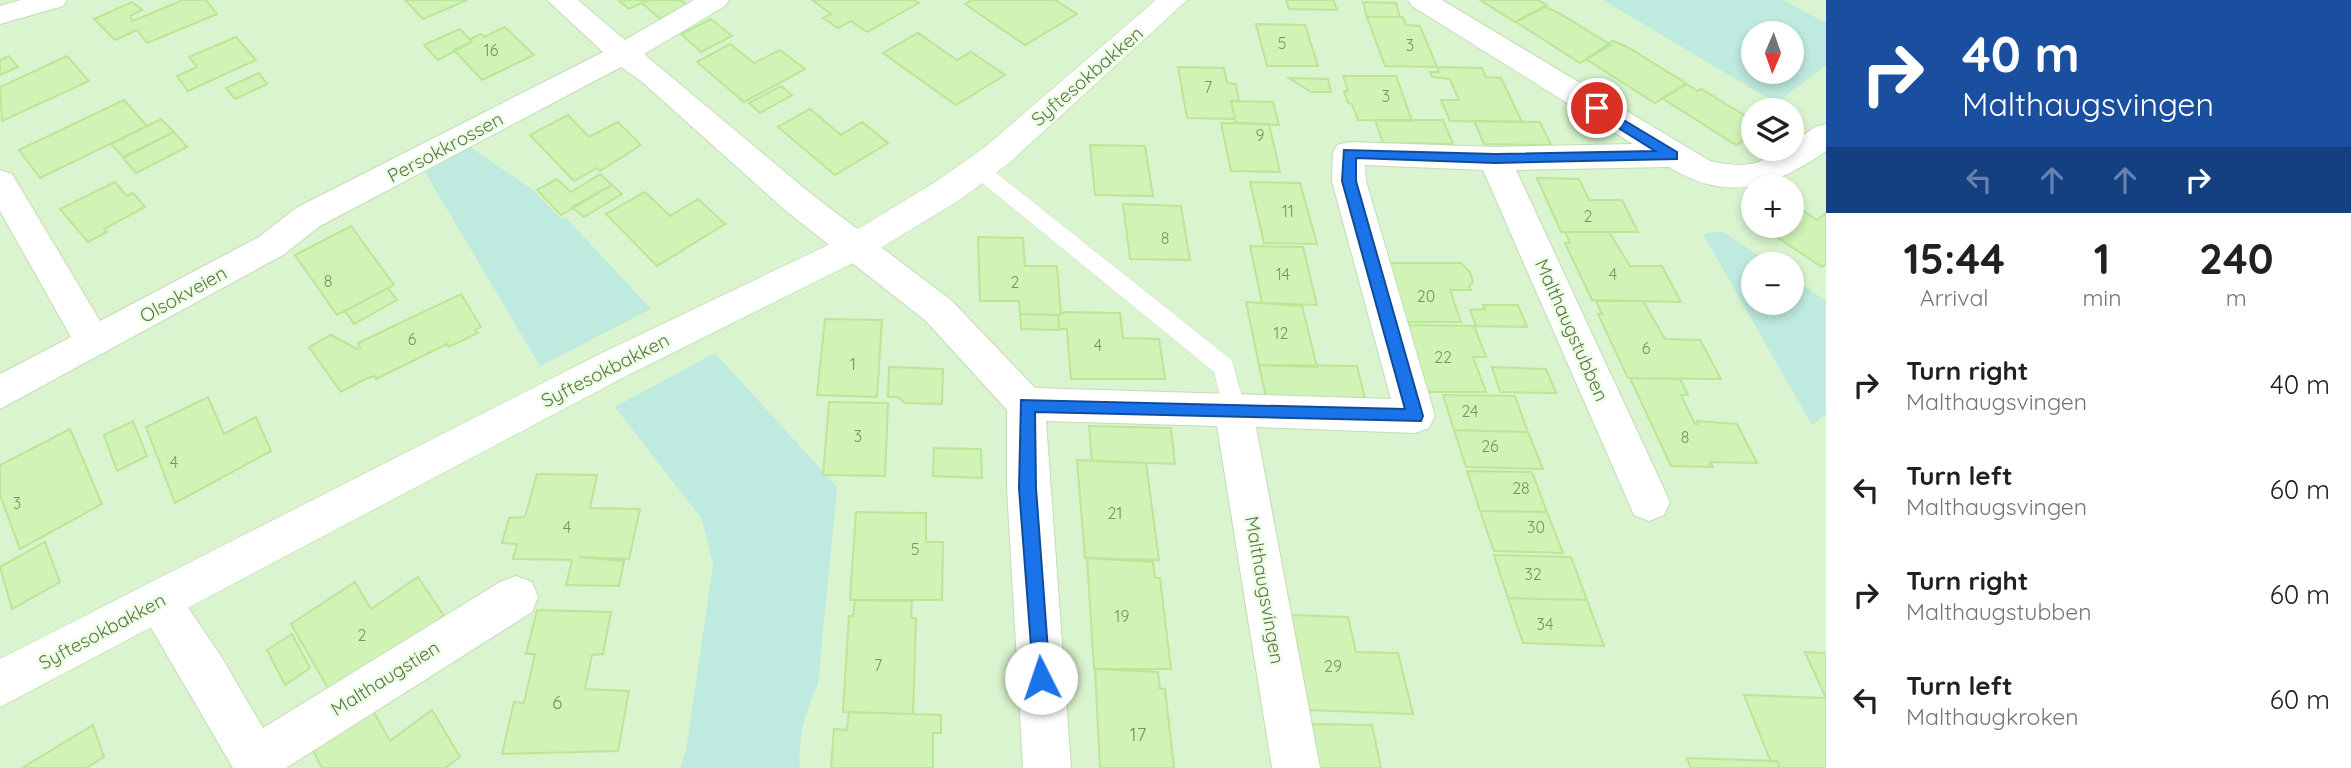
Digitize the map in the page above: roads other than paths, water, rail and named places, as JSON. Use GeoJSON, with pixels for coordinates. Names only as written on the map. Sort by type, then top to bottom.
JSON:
{"type":"FeatureCollection","features":[{"type":"Feature","properties":{"kind":"street"},"geometry":{"type":"LineString","coordinates":[[0,15],[53,0]]}},
{"type":"Feature","properties":{"kind":"street"},"geometry":{"type":"LineString","coordinates":[[562,0],[623,54],[652,74],[798,202],[939,312],[1026,405],[1028,488],[1047,768]]}},
{"type":"Feature","properties":{"kind":"street","name":"Persokkrossen"},"geometry":{"type":"LineString","coordinates":[[271,246],[308,217],[623,54],[715,0]]}},
{"type":"Feature","properties":{"kind":"street","name":"Syftesokbakken"},"geometry":{"type":"LineString","coordinates":[[0,684],[615,364],[857,246],[978,169],[1173,0]]}},
{"type":"Feature","properties":{"kind":"street"},"geometry":{"type":"LineString","coordinates":[[1422,0],[1701,172],[1723,177],[1749,178],[1777,167],[1826,135]]}},
{"type":"Feature","properties":{"kind":"street"},"geometry":{"type":"LineString","coordinates":[[1026,405],[1084,404],[1234,412],[1415,416],[1349,181],[1349,153],[1495,159],[1672,155]]}},
{"type":"Feature","properties":{"kind":"street","name":"Malthaugstubben"},"geometry":{"type":"LineString","coordinates":[[1495,159],[1649,502]]}},
{"type":"Feature","properties":{"kind":"street"},"geometry":{"type":"LineString","coordinates":[[0,182],[94,343]]}},
{"type":"Feature","properties":{"kind":"street","name":"Olsokveien"},"geometry":{"type":"LineString","coordinates":[[0,393],[271,246]]}},
{"type":"Feature","properties":{"kind":"street","name":"Malthaugsvingen"},"geometry":{"type":"LineString","coordinates":[[1234,412],[1296,768]]}},
{"type":"Feature","properties":{"kind":"street","name":"Malthaugstien"},"geometry":{"type":"LineString","coordinates":[[158,601],[205,672],[257,764],[516,597]]}},
{"type":"Feature","properties":{"kind":"lane"},"geometry":{"type":"LineString","coordinates":[[978,169],[1224,367],[1234,412]]}}]}
